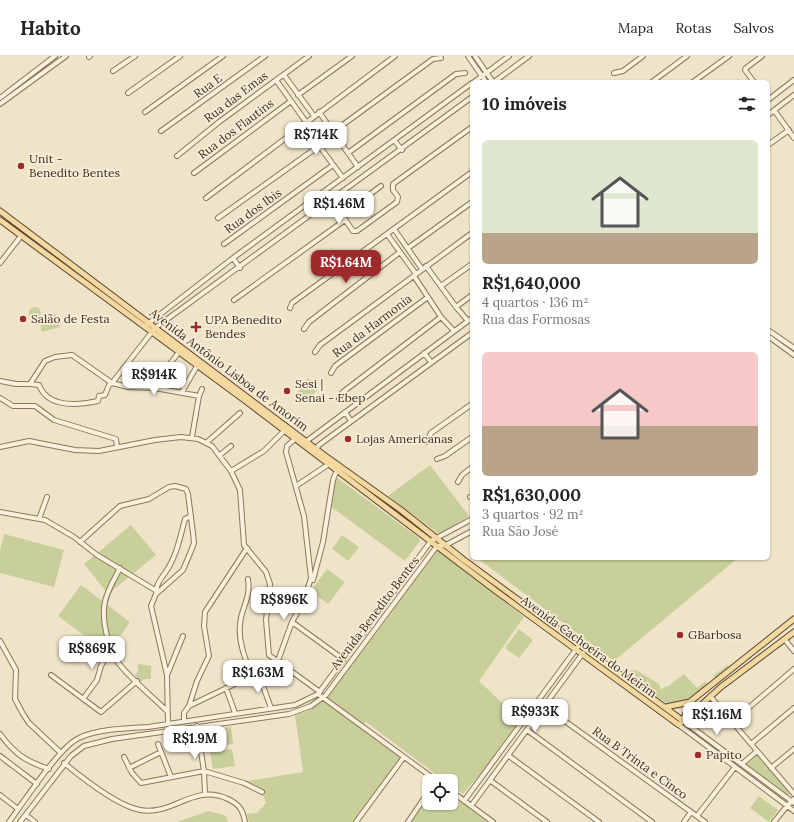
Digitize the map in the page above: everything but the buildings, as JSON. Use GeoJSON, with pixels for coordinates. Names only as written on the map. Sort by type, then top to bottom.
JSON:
{"type":"FeatureCollection","features":[{"type":"Feature","properties":{"kind":"main road","name":"Avenida Antônio Lisboa de Amorim"},"geometry":{"type":"LineString","coordinates":[[0,211],[153,329],[304,442],[337,470],[431,542]]}},
{"type":"Feature","properties":{"kind":"main road","name":"Avenida Antônio Lisboa de Amorim"},"geometry":{"type":"LineString","coordinates":[[0,220],[148,325]]}},
{"type":"Feature","properties":{"kind":"main road","name":"Avenida Antônio Lisboa de Amorim"},"geometry":{"type":"LineString","coordinates":[[153,329],[197,366],[284,431],[304,442]]}},
{"type":"Feature","properties":{"kind":"main road","name":"Avenida Antônio Lisboa de Amorim"},"geometry":{"type":"LineString","coordinates":[[314,450],[446,545]]}},
{"type":"Feature","properties":{"kind":"main road","name":"Avenida Cachoeira do Meirim"},"geometry":{"type":"LineString","coordinates":[[431,542],[578,647]]}},
{"type":"Feature","properties":{"kind":"main road","name":"Avenida Cachoeira do Meirim"},"geometry":{"type":"LineString","coordinates":[[446,545],[584,652],[682,721]]}},
{"type":"Feature","properties":{"kind":"main road"},"geometry":{"type":"LineString","coordinates":[[666,707],[690,702],[794,619]]}},
{"type":"Feature","properties":{"kind":"main road"},"geometry":{"type":"LineString","coordinates":[[682,721],[710,696],[794,632]]}},
{"type":"Feature","properties":{"kind":"main road","name":"Avenida Cachoeira do Meirim"},"geometry":{"type":"LineString","coordinates":[[584,652],[666,707],[682,721]]}},
{"type":"Feature","properties":{"kind":"main road"},"geometry":{"type":"LineString","coordinates":[[690,702],[690,708],[694,710]]}},
{"type":"Feature","properties":{"kind":"main road"},"geometry":{"type":"LineString","coordinates":[[682,721],[690,702]]}},
{"type":"Feature","properties":{"kind":"street"},"geometry":{"type":"LineString","coordinates":[[0,104],[13,91],[55,56]]}},
{"type":"Feature","properties":{"kind":"street"},"geometry":{"type":"LineString","coordinates":[[0,98],[66,56]]}},
{"type":"Feature","properties":{"kind":"street"},"geometry":{"type":"LineString","coordinates":[[113,71],[135,56]]}},
{"type":"Feature","properties":{"kind":"street"},"geometry":{"type":"LineString","coordinates":[[128,93],[180,56]]}},
{"type":"Feature","properties":{"kind":"street"},"geometry":{"type":"LineString","coordinates":[[145,112],[223,56]]}},
{"type":"Feature","properties":{"kind":"street","name":"Rua E"},"geometry":{"type":"LineString","coordinates":[[161,131],[259,58],[265,56]]}},
{"type":"Feature","properties":{"kind":"street","name":"Rua das Emas"},"geometry":{"type":"LineString","coordinates":[[177,156],[219,122],[309,56]]}},
{"type":"Feature","properties":{"kind":"street"},"geometry":{"type":"LineString","coordinates":[[298,95],[352,56]]}},
{"type":"Feature","properties":{"kind":"street"},"geometry":{"type":"LineString","coordinates":[[206,198],[394,56]]}},
{"type":"Feature","properties":{"kind":"street"},"geometry":{"type":"LineString","coordinates":[[468,56],[485,80]]}},
{"type":"Feature","properties":{"kind":"street"},"geometry":{"type":"LineString","coordinates":[[475,56],[491,80]]}},
{"type":"Feature","properties":{"kind":"street"},"geometry":{"type":"LineString","coordinates":[[477,80],[509,56]]}},
{"type":"Feature","properties":{"kind":"street"},"geometry":{"type":"LineString","coordinates":[[496,80],[529,56]]}},
{"type":"Feature","properties":{"kind":"street"},"geometry":{"type":"LineString","coordinates":[[614,73],[622,71],[644,56]]}},
{"type":"Feature","properties":{"kind":"street"},"geometry":{"type":"LineString","coordinates":[[655,80],[687,56]]}},
{"type":"Feature","properties":{"kind":"street"},"geometry":{"type":"LineString","coordinates":[[697,80],[729,56]]}},
{"type":"Feature","properties":{"kind":"street"},"geometry":{"type":"LineString","coordinates":[[752,80],[745,70],[762,56]]}},
{"type":"Feature","properties":{"kind":"street"},"geometry":{"type":"LineString","coordinates":[[333,132],[433,59],[441,58]]}},
{"type":"Feature","properties":{"kind":"street"},"geometry":{"type":"LineString","coordinates":[[348,153],[456,74],[465,73]]}},
{"type":"Feature","properties":{"kind":"street"},"geometry":{"type":"LineString","coordinates":[[284,75],[314,116]]}},
{"type":"Feature","properties":{"kind":"street"},"geometry":{"type":"LineString","coordinates":[[276,80],[319,146],[343,178]]}},
{"type":"Feature","properties":{"kind":"street"},"geometry":{"type":"LineString","coordinates":[[770,98],[794,80]]}},
{"type":"Feature","properties":{"kind":"street"},"geometry":{"type":"LineString","coordinates":[[148,325],[233,258],[470,85]]}},
{"type":"Feature","properties":{"kind":"street"},"geometry":{"type":"LineString","coordinates":[[770,113],[794,95]]}},
{"type":"Feature","properties":{"kind":"street"},"geometry":{"type":"LineString","coordinates":[[0,381],[16,384],[40,385],[47,398],[64,405],[98,402],[99,396],[105,395],[109,385],[153,329],[240,268],[470,99]]}},
{"type":"Feature","properties":{"kind":"street","name":"Rua dos Flautins"},"geometry":{"type":"LineString","coordinates":[[194,173],[290,100]]}},
{"type":"Feature","properties":{"kind":"street"},"geometry":{"type":"LineString","coordinates":[[774,110],[794,138]]}},
{"type":"Feature","properties":{"kind":"street"},"geometry":{"type":"LineString","coordinates":[[319,112],[358,167]]}},
{"type":"Feature","properties":{"kind":"street"},"geometry":{"type":"LineString","coordinates":[[332,201],[353,231],[356,232],[397,202],[398,197],[392,190],[393,184],[470,128]]}},
{"type":"Feature","properties":{"kind":"street"},"geometry":{"type":"LineString","coordinates":[[770,144],[789,130]]}},
{"type":"Feature","properties":{"kind":"street"},"geometry":{"type":"LineString","coordinates":[[394,140],[402,150]]}},
{"type":"Feature","properties":{"kind":"street"},"geometry":{"type":"LineString","coordinates":[[218,218],[319,146]]}},
{"type":"Feature","properties":{"kind":"street","name":"Rua dos Ibis"},"geometry":{"type":"LineString","coordinates":[[224,244],[333,165]]}},
{"type":"Feature","properties":{"kind":"street"},"geometry":{"type":"LineString","coordinates":[[290,308],[292,303],[470,173]]}},
{"type":"Feature","properties":{"kind":"street"},"geometry":{"type":"LineString","coordinates":[[342,215],[381,186]]}},
{"type":"Feature","properties":{"kind":"street"},"geometry":{"type":"LineString","coordinates":[[314,198],[321,208]]}},
{"type":"Feature","properties":{"kind":"street"},"geometry":{"type":"LineString","coordinates":[[408,248],[470,203]]}},
{"type":"Feature","properties":{"kind":"street"},"geometry":{"type":"LineString","coordinates":[[234,300],[345,220]]}},
{"type":"Feature","properties":{"kind":"street"},"geometry":{"type":"LineString","coordinates":[[304,442],[468,321],[394,229]]}},
{"type":"Feature","properties":{"kind":"street"},"geometry":{"type":"LineString","coordinates":[[387,234],[415,275],[441,318],[454,331]]}},
{"type":"Feature","properties":{"kind":"street"},"geometry":{"type":"LineString","coordinates":[[315,352],[320,345],[470,234]]}},
{"type":"Feature","properties":{"kind":"street"},"geometry":{"type":"LineString","coordinates":[[0,263],[21,236]]}},
{"type":"Feature","properties":{"kind":"street"},"geometry":{"type":"LineString","coordinates":[[304,329],[309,322],[400,252]]}},
{"type":"Feature","properties":{"kind":"street"},"geometry":{"type":"LineString","coordinates":[[233,258],[240,268]]}},
{"type":"Feature","properties":{"kind":"street"},"geometry":{"type":"LineString","coordinates":[[441,286],[470,265]]}},
{"type":"Feature","properties":{"kind":"street"},"geometry":{"type":"LineString","coordinates":[[456,307],[470,296]]}},
{"type":"Feature","properties":{"kind":"street","name":"Rua da Harmonia"},"geometry":{"type":"LineString","coordinates":[[331,373],[335,366],[428,297]]}},
{"type":"Feature","properties":{"kind":"street"},"geometry":{"type":"LineString","coordinates":[[339,399],[344,392],[441,318]]}},
{"type":"Feature","properties":{"kind":"street"},"geometry":{"type":"LineString","coordinates":[[770,331],[794,348]]}},
{"type":"Feature","properties":{"kind":"street"},"geometry":{"type":"LineString","coordinates":[[314,450],[431,362],[463,343],[470,335]]}},
{"type":"Feature","properties":{"kind":"street"},"geometry":{"type":"LineString","coordinates":[[770,337],[794,355]]}},
{"type":"Feature","properties":{"kind":"street"},"geometry":{"type":"LineString","coordinates":[[156,382],[179,352]]}},
{"type":"Feature","properties":{"kind":"street"},"geometry":{"type":"LineString","coordinates":[[424,353],[431,362]]}},
{"type":"Feature","properties":{"kind":"street"},"geometry":{"type":"LineString","coordinates":[[30,384],[45,361],[55,356],[65,355],[75,356],[112,382],[128,387],[155,388],[199,396]]}},
{"type":"Feature","properties":{"kind":"street"},"geometry":{"type":"LineString","coordinates":[[182,392],[197,366]]}},
{"type":"Feature","properties":{"kind":"street"},"geometry":{"type":"LineString","coordinates":[[163,373],[184,387]]}},
{"type":"Feature","properties":{"kind":"street"},"geometry":{"type":"LineString","coordinates":[[192,438],[199,396],[202,389]]}},
{"type":"Feature","properties":{"kind":"street"},"geometry":{"type":"LineString","coordinates":[[0,398],[13,406],[35,406],[54,420],[116,439],[117,447]]}},
{"type":"Feature","properties":{"kind":"street"},"geometry":{"type":"LineString","coordinates":[[426,442],[431,433],[470,405]]}},
{"type":"Feature","properties":{"kind":"street"},"geometry":{"type":"LineString","coordinates":[[345,412],[351,421]]}},
{"type":"Feature","properties":{"kind":"street"},"geometry":{"type":"LineString","coordinates":[[206,443],[240,413]]}},
{"type":"Feature","properties":{"kind":"street"},"geometry":{"type":"LineString","coordinates":[[231,471],[264,451],[284,431]]}},
{"type":"Feature","properties":{"kind":"street"},"geometry":{"type":"LineString","coordinates":[[437,459],[445,456],[470,437]]}},
{"type":"Feature","properties":{"kind":"street"},"geometry":{"type":"LineString","coordinates":[[0,447],[23,441],[89,452],[169,438],[192,438],[212,446],[231,471],[242,494],[243,540],[247,548],[266,572],[270,584],[266,620],[269,655],[427,774]]}},
{"type":"Feature","properties":{"kind":"street"},"geometry":{"type":"LineString","coordinates":[[295,438],[285,449],[304,516],[311,578],[310,586]]}},
{"type":"Feature","properties":{"kind":"street"},"geometry":{"type":"LineString","coordinates":[[220,455],[231,446]]}},
{"type":"Feature","properties":{"kind":"street"},"geometry":{"type":"LineString","coordinates":[[296,486],[330,464]]}},
{"type":"Feature","properties":{"kind":"street"},"geometry":{"type":"LineString","coordinates":[[458,482],[462,475],[470,469]]}},
{"type":"Feature","properties":{"kind":"street"},"geometry":{"type":"LineString","coordinates":[[189,706],[226,688],[259,675],[278,663],[292,622],[310,586],[322,548],[333,480],[337,470]]}},
{"type":"Feature","properties":{"kind":"street"},"geometry":{"type":"LineString","coordinates":[[80,542],[120,506],[149,499],[169,487],[175,486],[186,489],[194,543],[183,570],[156,592]]}},
{"type":"Feature","properties":{"kind":"street"},"geometry":{"type":"LineString","coordinates":[[39,519],[47,497]]}},
{"type":"Feature","properties":{"kind":"street"},"geometry":{"type":"LineString","coordinates":[[0,512],[45,520],[156,592]]}},
{"type":"Feature","properties":{"kind":"street"},"geometry":{"type":"LineString","coordinates":[[168,724],[166,675],[151,610],[156,592],[171,564],[184,529],[185,518],[191,516]]}},
{"type":"Feature","properties":{"kind":"street","name":"Avenida Benedito Bentes"},"geometry":{"type":"LineString","coordinates":[[9,822],[61,753],[68,745],[78,738],[90,734],[133,727],[148,727],[295,705],[319,693],[431,542],[470,520]]}},
{"type":"Feature","properties":{"kind":"street"},"geometry":{"type":"LineString","coordinates":[[437,546],[446,545],[470,532]]}},
{"type":"Feature","properties":{"kind":"street","name":"Avenida Benedito Bentes"},"geometry":{"type":"LineString","coordinates":[[20,822],[64,763],[78,749],[92,742],[289,714],[311,706],[324,698],[437,546]]}},
{"type":"Feature","properties":{"kind":"street"},"geometry":{"type":"LineString","coordinates":[[184,721],[184,713],[189,706],[197,681],[209,656],[204,626],[205,612],[247,548]]}},
{"type":"Feature","properties":{"kind":"street"},"geometry":{"type":"LineString","coordinates":[[120,568],[110,587],[104,607],[108,638],[111,648],[116,660],[167,711]]}},
{"type":"Feature","properties":{"kind":"street"},"geometry":{"type":"LineString","coordinates":[[248,579],[248,601],[240,624],[240,636],[252,677]]}},
{"type":"Feature","properties":{"kind":"street"},"geometry":{"type":"LineString","coordinates":[[292,622],[343,659]]}},
{"type":"Feature","properties":{"kind":"street"},"geometry":{"type":"LineString","coordinates":[[166,675],[183,636]]}},
{"type":"Feature","properties":{"kind":"street"},"geometry":{"type":"LineString","coordinates":[[785,640],[794,651]]}},
{"type":"Feature","properties":{"kind":"street"},"geometry":{"type":"LineString","coordinates":[[0,641],[16,670],[16,699],[23,714],[33,727],[61,753]]}},
{"type":"Feature","properties":{"kind":"street"},"geometry":{"type":"LineString","coordinates":[[464,801],[578,647]]}},
{"type":"Feature","properties":{"kind":"street"},"geometry":{"type":"LineString","coordinates":[[83,699],[97,680],[101,666],[111,648]]}},
{"type":"Feature","properties":{"kind":"street"},"geometry":{"type":"LineString","coordinates":[[471,806],[491,781],[584,652]]}},
{"type":"Feature","properties":{"kind":"street"},"geometry":{"type":"LineString","coordinates":[[732,722],[794,669]]}},
{"type":"Feature","properties":{"kind":"street"},"geometry":{"type":"LineString","coordinates":[[51,674],[102,712],[137,681]]}},
{"type":"Feature","properties":{"kind":"street"},"geometry":{"type":"LineString","coordinates":[[259,675],[272,708]]}},
{"type":"Feature","properties":{"kind":"street"},"geometry":{"type":"LineString","coordinates":[[226,688],[235,713]]}},
{"type":"Feature","properties":{"kind":"street"},"geometry":{"type":"LineString","coordinates":[[710,696],[751,744],[756,752],[794,794]]}},
{"type":"Feature","properties":{"kind":"street","name":"Rua B Trinta e Cinco"},"geometry":{"type":"LineString","coordinates":[[544,706],[705,822]]}},
{"type":"Feature","properties":{"kind":"street"},"geometry":{"type":"LineString","coordinates":[[751,744],[794,708]]}},
{"type":"Feature","properties":{"kind":"street","name":"Avenida Cachoeira do Meirim"},"geometry":{"type":"LineString","coordinates":[[682,721],[793,801]]}},
{"type":"Feature","properties":{"kind":"street","name":"Avenida Cachoeira do Meirim"},"geometry":{"type":"LineString","coordinates":[[682,721],[735,767],[794,811]]}},
{"type":"Feature","properties":{"kind":"street"},"geometry":{"type":"LineString","coordinates":[[198,726],[204,771],[205,793]]}},
{"type":"Feature","properties":{"kind":"street"},"geometry":{"type":"LineString","coordinates":[[148,727],[149,734]]}},
{"type":"Feature","properties":{"kind":"street"},"geometry":{"type":"LineString","coordinates":[[527,730],[652,822]]}},
{"type":"Feature","properties":{"kind":"street"},"geometry":{"type":"LineString","coordinates":[[0,734],[16,753],[26,760],[49,769]]}},
{"type":"Feature","properties":{"kind":"street"},"geometry":{"type":"LineString","coordinates":[[511,739],[518,744]]}},
{"type":"Feature","properties":{"kind":"street"},"geometry":{"type":"LineString","coordinates":[[158,744],[171,777]]}},
{"type":"Feature","properties":{"kind":"street"},"geometry":{"type":"LineString","coordinates":[[771,768],[794,749]]}},
{"type":"Feature","properties":{"kind":"street"},"geometry":{"type":"LineString","coordinates":[[129,768],[161,752]]}},
{"type":"Feature","properties":{"kind":"street"},"geometry":{"type":"LineString","coordinates":[[742,764],[756,752]]}},
{"type":"Feature","properties":{"kind":"street"},"geometry":{"type":"LineString","coordinates":[[0,756],[37,784]]}},
{"type":"Feature","properties":{"kind":"street"},"geometry":{"type":"LineString","coordinates":[[509,756],[599,822]]}},
{"type":"Feature","properties":{"kind":"street"},"geometry":{"type":"LineString","coordinates":[[124,757],[129,768],[141,783],[204,771],[244,783],[262,792]]}},
{"type":"Feature","properties":{"kind":"street"},"geometry":{"type":"LineString","coordinates":[[356,822],[404,757]]}},
{"type":"Feature","properties":{"kind":"street"},"geometry":{"type":"LineString","coordinates":[[64,763],[125,805],[137,810],[159,810],[205,793],[226,798],[240,806],[243,811],[244,822]]}},
{"type":"Feature","properties":{"kind":"street"},"geometry":{"type":"LineString","coordinates":[[697,816],[735,767]]}},
{"type":"Feature","properties":{"kind":"street"},"geometry":{"type":"LineString","coordinates":[[491,781],[547,822]]}},
{"type":"Feature","properties":{"kind":"street"},"geometry":{"type":"LineString","coordinates":[[29,794],[37,800]]}},
{"type":"Feature","properties":{"kind":"street"},"geometry":{"type":"LineString","coordinates":[[0,795],[18,809]]}},
{"type":"Feature","properties":{"kind":"street"},"geometry":{"type":"LineString","coordinates":[[458,796],[493,822]]}},
{"type":"Feature","properties":{"kind":"street"},"geometry":{"type":"LineString","coordinates":[[408,822],[422,801]]}},
{"type":"Feature","properties":{"kind":"street"},"geometry":{"type":"LineString","coordinates":[[774,822],[793,801]]}},
{"type":"Feature","properties":{"kind":"street"},"geometry":{"type":"LineString","coordinates":[[684,822],[691,812]]}},
{"type":"Feature","properties":{"kind":"street"},"geometry":{"type":"LineString","coordinates":[[26,815],[35,822]]}},
{"type":"Feature","properties":{"kind":"green space"},"geometry":{"type":"Polygon","coordinates":[[[35,307],[39,309],[41,313],[39,317],[35,319],[31,317],[29,313],[31,309],[35,307]]]}},
{"type":"Feature","properties":{"kind":"green space"},"geometry":{"type":"Polygon","coordinates":[[[56,314],[60,327],[42,332],[39,319],[56,314]]]}},
{"type":"Feature","properties":{"kind":"green space"},"geometry":{"type":"Polygon","coordinates":[[[308,378],[319,387],[306,404],[295,396],[308,378]]]}},
{"type":"Feature","properties":{"kind":"green space"},"geometry":{"type":"Polygon","coordinates":[[[430,465],[469,516],[439,534],[388,496],[430,465]]]}},
{"type":"Feature","properties":{"kind":"green space"},"geometry":{"type":"Polygon","coordinates":[[[336,477],[419,538],[420,541],[405,561],[330,506],[336,477]]]}},
{"type":"Feature","properties":{"kind":"green space"},"geometry":{"type":"Polygon","coordinates":[[[131,525],[156,555],[108,594],[84,564],[131,525]]]}},
{"type":"Feature","properties":{"kind":"green space"},"geometry":{"type":"Polygon","coordinates":[[[4,534],[64,550],[54,587],[0,573],[0,551],[4,534]]]}},
{"type":"Feature","properties":{"kind":"green space"},"geometry":{"type":"Polygon","coordinates":[[[342,535],[359,547],[348,561],[332,549],[342,535]]]}},
{"type":"Feature","properties":{"kind":"green space"},"geometry":{"type":"Polygon","coordinates":[[[436,548],[524,617],[479,681],[522,719],[489,764],[463,794],[458,790],[458,774],[436,774],[366,722],[381,704],[364,724],[327,697],[386,620],[436,548]]]}},
{"type":"Feature","properties":{"kind":"green space"},"geometry":{"type":"Polygon","coordinates":[[[480,560],[736,560],[614,661],[480,560]]]}},
{"type":"Feature","properties":{"kind":"green space"},"geometry":{"type":"Polygon","coordinates":[[[327,569],[345,582],[328,604],[311,591],[327,569]]]}},
{"type":"Feature","properties":{"kind":"green space"},"geometry":{"type":"Polygon","coordinates":[[[81,585],[130,622],[108,653],[58,616],[81,585]]]}},
{"type":"Feature","properties":{"kind":"green space"},"geometry":{"type":"Polygon","coordinates":[[[519,629],[533,640],[519,658],[505,648],[519,629]]]}},
{"type":"Feature","properties":{"kind":"green space"},"geometry":{"type":"Polygon","coordinates":[[[138,664],[151,666],[151,679],[145,679],[141,682],[135,675],[138,671],[138,664]]]}},
{"type":"Feature","properties":{"kind":"green space"},"geometry":{"type":"Polygon","coordinates":[[[727,665],[729,668],[729,675],[721,682],[713,676],[727,665]]]}},
{"type":"Feature","properties":{"kind":"green space"},"geometry":{"type":"Polygon","coordinates":[[[631,670],[638,671],[659,684],[661,690],[684,674],[697,688],[706,681],[708,686],[690,705],[675,709],[635,682],[628,674],[631,670]]]}},
{"type":"Feature","properties":{"kind":"green space"},"geometry":{"type":"Polygon","coordinates":[[[324,701],[401,758],[353,822],[249,822],[247,814],[257,813],[266,803],[263,796],[264,790],[247,781],[303,772],[295,715],[308,711],[324,701]]]}},
{"type":"Feature","properties":{"kind":"green space"},"geometry":{"type":"Polygon","coordinates":[[[231,727],[233,744],[210,747],[208,730],[231,727]]]}},
{"type":"Feature","properties":{"kind":"green space"},"geometry":{"type":"Polygon","coordinates":[[[232,749],[235,766],[213,769],[210,752],[232,749]]]}},
{"type":"Feature","properties":{"kind":"green space"},"geometry":{"type":"Polygon","coordinates":[[[757,755],[790,793],[787,796],[746,765],[757,755]]]}},
{"type":"Feature","properties":{"kind":"green space"},"geometry":{"type":"Polygon","coordinates":[[[759,796],[778,810],[769,822],[750,808],[759,796]]]}},
{"type":"Feature","properties":{"kind":"green space"},"geometry":{"type":"Polygon","coordinates":[[[458,799],[488,822],[410,822],[422,806],[422,810],[458,810],[458,799]]]}},
{"type":"Feature","properties":{"kind":"green space"},"geometry":{"type":"Polygon","coordinates":[[[209,811],[226,816],[228,822],[177,822],[209,811]]]}},
{"type":"Feature","properties":{"kind":"place","name":"Unit - Benedito Bentes"},"geometry":{"type":"Point","coordinates":[21,166]}},
{"type":"Feature","properties":{"kind":"place","name":"Salão de Festa"},"geometry":{"type":"Point","coordinates":[23,319]}},
{"type":"Feature","properties":{"kind":"place","name":"UPA Benedito Bendes"},"geometry":{"type":"Point","coordinates":[196,327]}},
{"type":"Feature","properties":{"kind":"place","name":"Sesi | Senai - Ebep"},"geometry":{"type":"Point","coordinates":[287,391]}},
{"type":"Feature","properties":{"kind":"place","name":"Lojas Americanas"},"geometry":{"type":"Point","coordinates":[348,439]}},
{"type":"Feature","properties":{"kind":"place","name":"GBarbosa"},"geometry":{"type":"Point","coordinates":[680,635]}},
{"type":"Feature","properties":{"kind":"place","name":"Papito"},"geometry":{"type":"Point","coordinates":[698,755]}}]}
